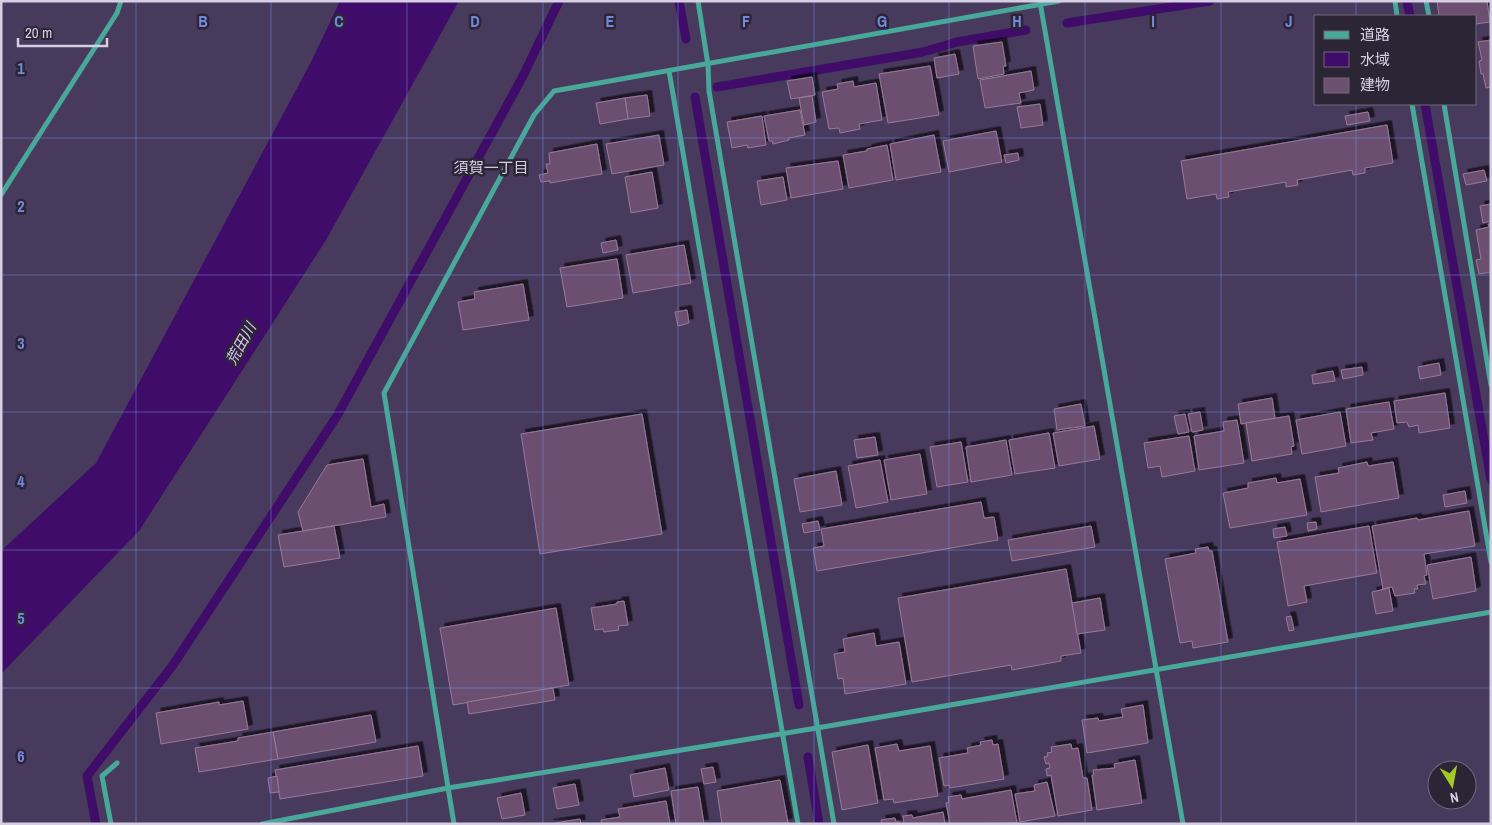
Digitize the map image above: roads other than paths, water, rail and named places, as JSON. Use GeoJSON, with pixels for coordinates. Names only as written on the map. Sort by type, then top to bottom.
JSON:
{"type":"FeatureCollection","features":[{"type":"Feature","properties":{"kind":"street"},"geometry":{"type":"LineString","coordinates":[[1,195],[117,13],[120,1]]}},
{"type":"Feature","properties":{"kind":"street"},"geometry":{"type":"LineString","coordinates":[[698,1],[708,65],[709,91],[834,824]]}},
{"type":"Feature","properties":{"kind":"street"},"geometry":{"type":"LineString","coordinates":[[454,824],[384,393],[534,115],[554,91],[1059,1]]}},
{"type":"Feature","properties":{"kind":"street"},"geometry":{"type":"LineString","coordinates":[[1395,1],[1397,15]]}},
{"type":"Feature","properties":{"kind":"street"},"geometry":{"type":"LineString","coordinates":[[1426,1],[1429,15]]}},
{"type":"Feature","properties":{"kind":"street"},"geometry":{"type":"LineString","coordinates":[[1040,3],[1183,824]]}},
{"type":"Feature","properties":{"kind":"street"},"geometry":{"type":"LineString","coordinates":[[669,71],[798,824]]}},
{"type":"Feature","properties":{"kind":"street"},"geometry":{"type":"LineString","coordinates":[[1412,105],[1491,562]]}},
{"type":"Feature","properties":{"kind":"street"},"geometry":{"type":"LineString","coordinates":[[1444,105],[1491,385]]}},
{"type":"Feature","properties":{"kind":"street"},"geometry":{"type":"LineString","coordinates":[[262,824],[448,788],[817,728],[1491,612]]}},
{"type":"Feature","properties":{"kind":"street"},"geometry":{"type":"LineString","coordinates":[[111,824],[102,776],[117,763]]}},
{"type":"Feature","properties":{"kind":"water","name":"荒田川"},"geometry":{"type":"Polygon","coordinates":[[[340,1],[459,1],[326,240],[139,531],[1,674],[1,551],[96,463],[311,62],[340,1]]]}},
{"type":"Feature","properties":{"kind":"waterway"},"geometry":{"type":"LineString","coordinates":[[96,824],[87,776],[173,665],[337,416],[523,76],[559,1]]}},
{"type":"Feature","properties":{"kind":"waterway"},"geometry":{"type":"LineString","coordinates":[[679,1],[686,39]]}},
{"type":"Feature","properties":{"kind":"waterway"},"geometry":{"type":"LineString","coordinates":[[1067,23],[1210,1]]}},
{"type":"Feature","properties":{"kind":"waterway"},"geometry":{"type":"LineString","coordinates":[[1407,1],[1410,15]]}},
{"type":"Feature","properties":{"kind":"waterway"},"geometry":{"type":"LineString","coordinates":[[717,87],[923,52],[957,42],[1026,30]]}},
{"type":"Feature","properties":{"kind":"waterway"},"geometry":{"type":"LineString","coordinates":[[695,97],[799,705]]}},
{"type":"Feature","properties":{"kind":"waterway"},"geometry":{"type":"LineString","coordinates":[[1425,105],[1491,480]]}},
{"type":"Feature","properties":{"kind":"waterway"},"geometry":{"type":"LineString","coordinates":[[808,757],[819,824]]}},
{"type":"Feature","properties":{"kind":"district","name":"須賀一丁目"},"geometry":{"type":"Point","coordinates":[491,168]}}]}
